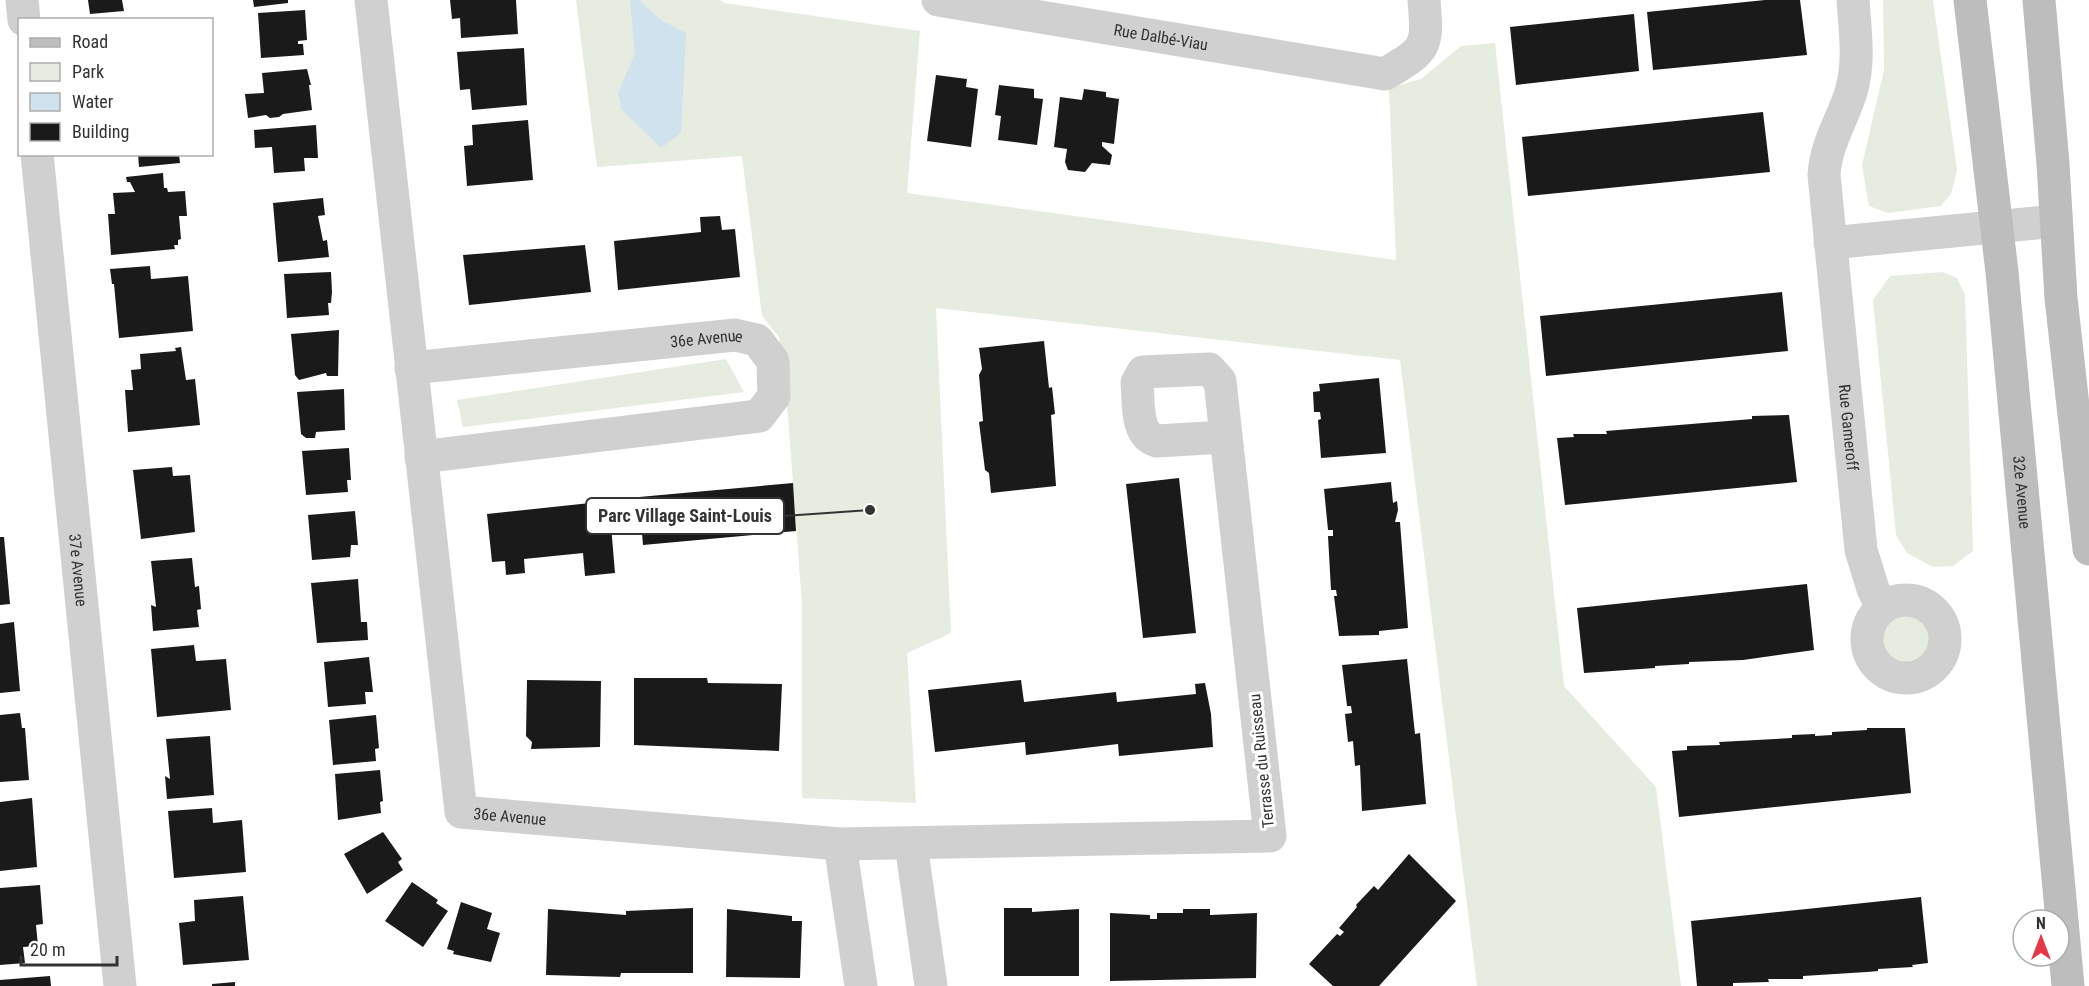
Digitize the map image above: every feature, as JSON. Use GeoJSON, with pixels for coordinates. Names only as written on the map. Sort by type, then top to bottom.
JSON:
{"type":"FeatureCollection","features":[{"type":"Feature","properties":{"kind":"main road","name":"32e Avenue"},"geometry":{"type":"LineString","coordinates":[[1970,0],[1996,226],[2068,986]]}},
{"type":"Feature","properties":{"kind":"main road"},"geometry":{"type":"LineString","coordinates":[[2039,0],[2061,298],[2089,549]]}},
{"type":"Feature","properties":{"kind":"street"},"geometry":{"type":"LineString","coordinates":[[22,0],[24,18]]}},
{"type":"Feature","properties":{"kind":"street","name":"36e Avenue"},"geometry":{"type":"LineString","coordinates":[[371,0],[461,812],[840,844],[912,844]]}},
{"type":"Feature","properties":{"kind":"street","name":"Rue Dalbé-Viau"},"geometry":{"type":"LineString","coordinates":[[938,0],[1385,74],[1417,55],[1427,35],[1424,0]]}},
{"type":"Feature","properties":{"kind":"street","name":"Rue Gameroff"},"geometry":{"type":"LineString","coordinates":[[1853,0],[1857,54],[1855,75],[1825,161],[1824,175],[1861,550],[1873,589],[1882,608]]}},
{"type":"Feature","properties":{"kind":"street","name":"37e Avenue"},"geometry":{"type":"LineString","coordinates":[[38,156],[120,986]]}},
{"type":"Feature","properties":{"kind":"street"},"geometry":{"type":"LineString","coordinates":[[1830,243],[2056,220]]}},
{"type":"Feature","properties":{"kind":"street","name":"36e Avenue"},"geometry":{"type":"LineString","coordinates":[[411,368],[735,335],[758,340],[773,361],[774,396],[759,416],[422,457]]}},
{"type":"Feature","properties":{"kind":"street","name":"Terrasse du Ruisseau"},"geometry":{"type":"LineString","coordinates":[[912,844],[1270,836],[1225,437]]}},
{"type":"Feature","properties":{"kind":"street"},"geometry":{"type":"LineString","coordinates":[[840,844],[861,986]]}},
{"type":"Feature","properties":{"kind":"street"},"geometry":{"type":"LineString","coordinates":[[912,844],[932,986]]}},
{"type":"Feature","properties":{"kind":"green space"},"geometry":{"type":"Polygon","coordinates":[[[576,0],[720,0],[724,3],[920,31],[907,193],[1396,260],[1389,88],[1421,79],[1461,46],[1495,43],[1564,686],[1656,787],[1681,986],[1477,986],[1400,360],[936,308],[951,633],[907,653],[916,803],[802,798],[802,604],[788,416],[779,337],[762,316],[742,156],[597,167],[576,0]]]}},
{"type":"Feature","properties":{"kind":"green space"},"geometry":{"type":"Polygon","coordinates":[[[1883,0],[1933,0],[1957,170],[1951,194],[1941,206],[1888,213],[1869,206],[1862,165],[1884,70],[1883,0]]]}},
{"type":"Feature","properties":{"kind":"green space"},"geometry":{"type":"Polygon","coordinates":[[[1943,272],[1957,278],[1965,295],[1973,551],[1953,566],[1933,567],[1907,553],[1896,535],[1873,300],[1890,276],[1943,272]]]}},
{"type":"Feature","properties":{"kind":"green space"},"geometry":{"type":"Polygon","coordinates":[[[726,359],[744,392],[463,427],[457,400],[726,359]]]}},
{"type":"Feature","properties":{"kind":"green space"},"geometry":{"type":"Polygon","coordinates":[[[1906,614],[1923,621],[1930,638],[1923,655],[1906,662],[1889,655],[1882,638],[1889,621],[1906,614]]]}},
{"type":"Feature","properties":{"kind":"water"},"geometry":{"type":"Polygon","coordinates":[[[630,0],[639,0],[661,20],[686,33],[681,133],[661,148],[621,109],[618,93],[635,54],[630,0]]]}},
{"type":"Feature","properties":{"kind":"building"},"geometry":{"type":"Polygon","coordinates":[[[88,0],[122,0],[124,11],[90,14],[88,0]]]}},
{"type":"Feature","properties":{"kind":"building"},"geometry":{"type":"Polygon","coordinates":[[[253,0],[288,0],[288,3],[254,7],[253,0]]]}},
{"type":"Feature","properties":{"kind":"building"},"geometry":{"type":"Polygon","coordinates":[[[450,0],[516,0],[518,34],[461,38],[460,18],[452,19],[450,0]]]}},
{"type":"Feature","properties":{"kind":"building"},"geometry":{"type":"Polygon","coordinates":[[[1765,0],[1800,0],[1807,55],[1653,70],[1647,12],[1765,0]]]}},
{"type":"Feature","properties":{"kind":"building"},"geometry":{"type":"Polygon","coordinates":[[[305,10],[307,40],[298,41],[298,44],[303,44],[304,55],[261,58],[258,13],[305,10]]]}},
{"type":"Feature","properties":{"kind":"building"},"geometry":{"type":"Polygon","coordinates":[[[1634,14],[1639,71],[1516,85],[1510,27],[1634,14]]]}},
{"type":"Feature","properties":{"kind":"building"},"geometry":{"type":"Polygon","coordinates":[[[524,48],[527,105],[472,110],[470,89],[460,90],[457,52],[524,48]]]}},
{"type":"Feature","properties":{"kind":"building"},"geometry":{"type":"Polygon","coordinates":[[[307,69],[311,85],[309,85],[312,110],[283,114],[279,117],[270,118],[266,115],[248,118],[245,94],[264,93],[262,73],[307,69]]]}},
{"type":"Feature","properties":{"kind":"building"},"geometry":{"type":"Polygon","coordinates":[[[936,75],[967,79],[966,87],[978,89],[971,147],[927,141],[936,75]]]}},
{"type":"Feature","properties":{"kind":"building"},"geometry":{"type":"Polygon","coordinates":[[[999,85],[1034,89],[1034,98],[1043,99],[1037,145],[998,140],[1001,116],[995,115],[999,85]]]}},
{"type":"Feature","properties":{"kind":"building"},"geometry":{"type":"Polygon","coordinates":[[[1084,89],[1106,92],[1106,97],[1119,99],[1114,144],[1102,142],[1102,146],[1112,155],[1110,165],[1092,163],[1085,172],[1068,170],[1065,162],[1067,149],[1054,147],[1060,97],[1082,100],[1084,89]]]}},
{"type":"Feature","properties":{"kind":"building"},"geometry":{"type":"Polygon","coordinates":[[[1763,112],[1770,172],[1528,196],[1522,137],[1763,112]]]}},
{"type":"Feature","properties":{"kind":"building"},"geometry":{"type":"Polygon","coordinates":[[[528,120],[533,180],[467,186],[464,146],[473,145],[472,125],[528,120]]]}},
{"type":"Feature","properties":{"kind":"building"},"geometry":{"type":"Polygon","coordinates":[[[316,125],[318,158],[304,158],[305,171],[274,173],[272,147],[255,148],[254,130],[316,125]]]}},
{"type":"Feature","properties":{"kind":"building"},"geometry":{"type":"Polygon","coordinates":[[[138,156],[179,156],[180,163],[139,167],[138,156]]]}},
{"type":"Feature","properties":{"kind":"building"},"geometry":{"type":"Polygon","coordinates":[[[163,173],[164,188],[167,188],[168,192],[185,191],[187,216],[179,216],[181,239],[178,240],[178,245],[174,245],[175,249],[111,255],[108,214],[115,214],[113,193],[135,192],[126,177],[163,173]]]}},
{"type":"Feature","properties":{"kind":"building"},"geometry":{"type":"Polygon","coordinates":[[[323,198],[325,215],[318,216],[323,241],[327,240],[329,257],[278,262],[273,203],[323,198]]]}},
{"type":"Feature","properties":{"kind":"building"},"geometry":{"type":"Polygon","coordinates":[[[720,216],[722,230],[735,229],[740,277],[618,290],[614,241],[701,232],[700,217],[720,216]]]}},
{"type":"Feature","properties":{"kind":"building"},"geometry":{"type":"Polygon","coordinates":[[[585,245],[591,292],[469,305],[463,255],[585,245]]]}},
{"type":"Feature","properties":{"kind":"building"},"geometry":{"type":"Polygon","coordinates":[[[150,266],[151,279],[188,276],[193,331],[119,338],[114,284],[112,284],[110,269],[150,266]]]}},
{"type":"Feature","properties":{"kind":"building"},"geometry":{"type":"Polygon","coordinates":[[[331,272],[332,292],[331,303],[328,303],[329,315],[287,318],[284,274],[331,272]]]}},
{"type":"Feature","properties":{"kind":"building"},"geometry":{"type":"Polygon","coordinates":[[[1782,292],[1788,351],[1546,376],[1540,316],[1782,292]]]}},
{"type":"Feature","properties":{"kind":"building"},"geometry":{"type":"Polygon","coordinates":[[[339,330],[338,376],[327,376],[326,373],[299,380],[295,375],[291,334],[339,330]]]}},
{"type":"Feature","properties":{"kind":"building"},"geometry":{"type":"Polygon","coordinates":[[[1044,341],[1049,388],[1052,387],[1055,414],[1051,415],[1056,486],[991,493],[989,473],[985,470],[979,422],[983,421],[979,375],[982,369],[979,348],[1044,341]]]}},
{"type":"Feature","properties":{"kind":"building"},"geometry":{"type":"Polygon","coordinates":[[[181,347],[186,380],[195,379],[200,425],[128,432],[125,390],[133,390],[131,370],[141,369],[140,354],[176,351],[175,348],[181,347]]]}},
{"type":"Feature","properties":{"kind":"building"},"geometry":{"type":"Polygon","coordinates":[[[1379,378],[1386,453],[1321,458],[1318,420],[1321,419],[1320,412],[1314,412],[1313,392],[1320,391],[1319,384],[1379,378]]]}},
{"type":"Feature","properties":{"kind":"building"},"geometry":{"type":"Polygon","coordinates":[[[344,389],[345,430],[316,432],[315,438],[306,438],[301,434],[297,392],[344,389]]]}},
{"type":"Feature","properties":{"kind":"building"},"geometry":{"type":"Polygon","coordinates":[[[1789,415],[1797,482],[1565,505],[1557,438],[1574,437],[1573,434],[1607,434],[1606,431],[1752,419],[1752,416],[1789,415]]]}},
{"type":"Feature","properties":{"kind":"building"},"geometry":{"type":"Polygon","coordinates":[[[349,448],[351,480],[347,480],[348,492],[306,495],[302,451],[349,448]]]}},
{"type":"Feature","properties":{"kind":"building"},"geometry":{"type":"Polygon","coordinates":[[[172,467],[173,476],[190,475],[195,532],[141,539],[133,470],[172,467]]]}},
{"type":"Feature","properties":{"kind":"building"},"geometry":{"type":"Polygon","coordinates":[[[1179,478],[1196,633],[1143,638],[1126,484],[1179,478]]]}},
{"type":"Feature","properties":{"kind":"building"},"geometry":{"type":"Polygon","coordinates":[[[1391,482],[1393,503],[1397,501],[1398,510],[1395,522],[1400,522],[1408,628],[1379,631],[1379,635],[1339,636],[1334,596],[1337,596],[1336,590],[1331,590],[1328,536],[1333,536],[1333,530],[1328,530],[1324,489],[1391,482]]]}},
{"type":"Feature","properties":{"kind":"building"},"geometry":{"type":"Polygon","coordinates":[[[793,483],[796,531],[643,545],[639,497],[793,483]]]}},
{"type":"Feature","properties":{"kind":"building"},"geometry":{"type":"Polygon","coordinates":[[[609,501],[615,573],[585,576],[583,553],[524,559],[525,573],[506,575],[505,561],[492,562],[487,514],[609,501]]]}},
{"type":"Feature","properties":{"kind":"building"},"geometry":{"type":"Polygon","coordinates":[[[355,511],[358,545],[351,545],[350,557],[312,560],[308,515],[355,511]]]}},
{"type":"Feature","properties":{"kind":"building"},"geometry":{"type":"Polygon","coordinates":[[[0,537],[4,537],[10,604],[0,605],[0,537]]]}},
{"type":"Feature","properties":{"kind":"building"},"geometry":{"type":"Polygon","coordinates":[[[192,558],[195,587],[199,586],[201,609],[197,610],[199,627],[153,631],[151,605],[156,607],[151,561],[192,558]]]}},
{"type":"Feature","properties":{"kind":"building"},"geometry":{"type":"Polygon","coordinates":[[[358,579],[361,622],[367,622],[368,640],[317,643],[311,583],[358,579]]]}},
{"type":"Feature","properties":{"kind":"building"},"geometry":{"type":"Polygon","coordinates":[[[1807,584],[1814,650],[1743,660],[1689,662],[1689,664],[1655,666],[1655,668],[1584,673],[1577,608],[1807,584]]]}},
{"type":"Feature","properties":{"kind":"building"},"geometry":{"type":"Polygon","coordinates":[[[14,622],[20,691],[0,693],[0,624],[14,622]]]}},
{"type":"Feature","properties":{"kind":"building"},"geometry":{"type":"Polygon","coordinates":[[[194,645],[196,661],[226,659],[231,710],[157,717],[151,649],[194,645]]]}},
{"type":"Feature","properties":{"kind":"building"},"geometry":{"type":"Polygon","coordinates":[[[369,657],[373,692],[365,692],[366,704],[328,707],[324,662],[369,657]]]}},
{"type":"Feature","properties":{"kind":"building"},"geometry":{"type":"Polygon","coordinates":[[[1407,659],[1415,734],[1420,733],[1426,804],[1362,811],[1360,765],[1355,766],[1353,741],[1348,742],[1345,714],[1352,713],[1351,706],[1347,706],[1342,665],[1407,659]]]}},
{"type":"Feature","properties":{"kind":"building"},"geometry":{"type":"Polygon","coordinates":[[[634,678],[707,678],[708,683],[782,684],[779,751],[634,745],[634,678]]]}},
{"type":"Feature","properties":{"kind":"building"},"geometry":{"type":"Polygon","coordinates":[[[527,680],[601,681],[600,747],[531,749],[532,742],[526,736],[527,680]]]}},
{"type":"Feature","properties":{"kind":"building"},"geometry":{"type":"Polygon","coordinates":[[[1021,680],[1024,702],[1116,692],[1117,702],[1196,694],[1195,684],[1205,683],[1211,714],[1213,747],[1119,756],[1118,744],[1026,755],[1025,742],[935,752],[928,690],[1021,680]]]}},
{"type":"Feature","properties":{"kind":"building"},"geometry":{"type":"Polygon","coordinates":[[[20,713],[22,728],[25,728],[29,780],[0,782],[0,715],[20,713]]]}},
{"type":"Feature","properties":{"kind":"building"},"geometry":{"type":"Polygon","coordinates":[[[376,715],[379,748],[375,749],[376,761],[333,765],[329,720],[376,715]]]}},
{"type":"Feature","properties":{"kind":"building"},"geometry":{"type":"Polygon","coordinates":[[[1867,728],[1905,728],[1911,793],[1679,817],[1672,751],[1687,750],[1687,746],[1720,745],[1719,742],[1792,738],[1792,735],[1832,735],[1832,732],[1867,730],[1867,728]]]}},
{"type":"Feature","properties":{"kind":"building"},"geometry":{"type":"Polygon","coordinates":[[[210,736],[214,795],[167,799],[165,776],[170,779],[166,739],[210,736]]]}},
{"type":"Feature","properties":{"kind":"building"},"geometry":{"type":"Polygon","coordinates":[[[380,770],[383,801],[380,802],[381,813],[338,820],[335,774],[380,770]]]}},
{"type":"Feature","properties":{"kind":"building"},"geometry":{"type":"Polygon","coordinates":[[[32,798],[37,867],[0,871],[0,802],[32,798]]]}},
{"type":"Feature","properties":{"kind":"building"},"geometry":{"type":"Polygon","coordinates":[[[212,808],[213,823],[242,820],[246,872],[174,878],[168,811],[212,808]]]}},
{"type":"Feature","properties":{"kind":"building"},"geometry":{"type":"Polygon","coordinates":[[[383,832],[402,859],[398,862],[403,870],[367,894],[344,854],[383,832]]]}},
{"type":"Feature","properties":{"kind":"building"},"geometry":{"type":"Polygon","coordinates":[[[1409,854],[1456,901],[1379,986],[1333,986],[1309,964],[1337,934],[1340,936],[1344,932],[1339,928],[1357,907],[1356,905],[1374,886],[1378,890],[1409,854]]]}},
{"type":"Feature","properties":{"kind":"building"},"geometry":{"type":"Polygon","coordinates":[[[412,882],[438,900],[436,903],[448,911],[423,947],[385,921],[412,882]]]}},
{"type":"Feature","properties":{"kind":"building"},"geometry":{"type":"Polygon","coordinates":[[[40,885],[43,924],[36,925],[38,946],[23,947],[25,963],[0,965],[0,888],[40,885]]]}},
{"type":"Feature","properties":{"kind":"building"},"geometry":{"type":"Polygon","coordinates":[[[243,896],[249,960],[183,965],[179,923],[195,921],[194,900],[243,896]]]}},
{"type":"Feature","properties":{"kind":"building"},"geometry":{"type":"Polygon","coordinates":[[[1921,897],[1928,963],[1912,965],[1913,967],[1878,969],[1878,971],[1803,976],[1803,979],[1768,979],[1769,982],[1733,983],[1733,986],[1697,986],[1691,921],[1921,897]]]}},
{"type":"Feature","properties":{"kind":"building"},"geometry":{"type":"Polygon","coordinates":[[[461,902],[492,913],[487,929],[500,933],[491,962],[453,954],[454,951],[447,949],[461,902]]]}},
{"type":"Feature","properties":{"kind":"building"},"geometry":{"type":"Polygon","coordinates":[[[693,908],[693,973],[621,973],[620,977],[546,975],[548,909],[626,915],[626,911],[693,908]]]}},
{"type":"Feature","properties":{"kind":"building"},"geometry":{"type":"Polygon","coordinates":[[[1004,908],[1032,908],[1032,912],[1079,909],[1079,976],[1004,976],[1004,908]]]}},
{"type":"Feature","properties":{"kind":"building"},"geometry":{"type":"Polygon","coordinates":[[[727,909],[792,916],[792,921],[802,921],[800,978],[726,977],[727,909]]]}},
{"type":"Feature","properties":{"kind":"building"},"geometry":{"type":"Polygon","coordinates":[[[1183,909],[1210,909],[1210,915],[1257,913],[1256,978],[1110,981],[1110,913],[1150,915],[1150,919],[1157,919],[1157,913],[1183,913],[1183,909]]]}},
{"type":"Feature","properties":{"kind":"building"},"geometry":{"type":"Polygon","coordinates":[[[50,976],[51,986],[0,986],[0,980],[50,976]]]}},
{"type":"Feature","properties":{"kind":"building"},"geometry":{"type":"Polygon","coordinates":[[[235,982],[235,986],[212,986],[212,984],[235,982]]]}},
{"type":"Feature","properties":{"kind":"place","name":"Parc Village Saint-Louis"},"geometry":{"type":"Point","coordinates":[870,510]}}]}
